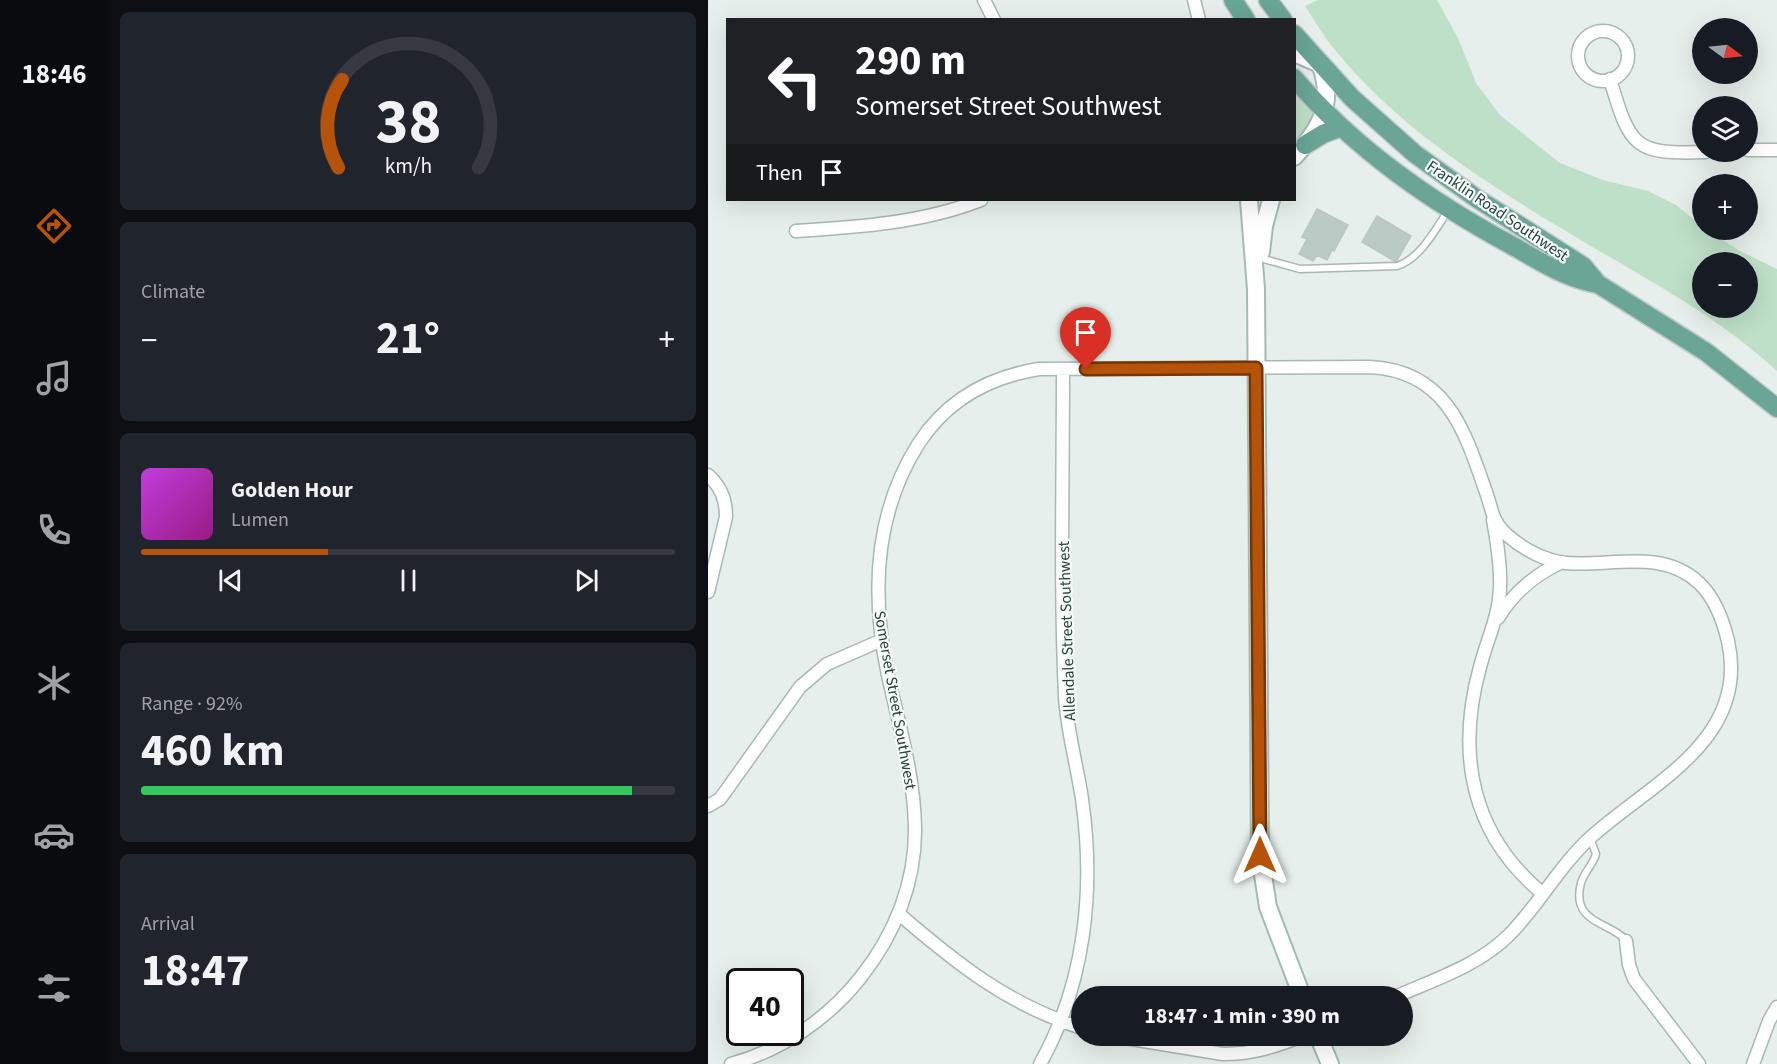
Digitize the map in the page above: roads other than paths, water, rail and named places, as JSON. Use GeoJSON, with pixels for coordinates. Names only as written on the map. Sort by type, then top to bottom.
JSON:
{"type":"FeatureCollection","features":[{"type":"Feature","properties":{"kind":"main road"},"geometry":{"type":"LineString","coordinates":[[1233,0],[1245,18]]}},
{"type":"Feature","properties":{"kind":"main road"},"geometry":{"type":"LineString","coordinates":[[1268,0],[1282,18]]}},
{"type":"Feature","properties":{"kind":"main road","name":"Franklin Road Southwest"},"geometry":{"type":"LineString","coordinates":[[1296,36],[1359,104],[1415,154],[1476,198],[1584,266],[1598,284]]}},
{"type":"Feature","properties":{"kind":"main road","name":"Franklin Road Southwest"},"geometry":{"type":"LineString","coordinates":[[1296,80],[1341,127],[1402,178],[1448,210],[1566,276],[1598,284],[1706,352],[1777,408]]}},
{"type":"Feature","properties":{"kind":"main road"},"geometry":{"type":"LineString","coordinates":[[1300,151],[1323,134],[1341,127]]}},
{"type":"Feature","properties":{"kind":"street"},"geometry":{"type":"LineString","coordinates":[[984,0],[993,18]]}},
{"type":"Feature","properties":{"kind":"street"},"geometry":{"type":"LineString","coordinates":[[1194,0],[1198,18]]}},
{"type":"Feature","properties":{"kind":"street"},"geometry":{"type":"LineString","coordinates":[[1598,31],[1615,34],[1626,47],[1626,66],[1610,79],[1596,79],[1589,76],[1578,58],[1581,45],[1586,38],[1598,31]]}},
{"type":"Feature","properties":{"kind":"street"},"geometry":{"type":"LineString","coordinates":[[1296,54],[1320,64],[1327,87],[1325,111],[1300,151]]}},
{"type":"Feature","properties":{"kind":"street"},"geometry":{"type":"LineString","coordinates":[[1610,79],[1627,129],[1644,147],[1666,153],[1692,152]]}},
{"type":"Feature","properties":{"kind":"street"},"geometry":{"type":"LineString","coordinates":[[1758,150],[1777,150]]}},
{"type":"Feature","properties":{"kind":"street"},"geometry":{"type":"LineString","coordinates":[[796,231],[905,221],[931,216],[978,201]]}},
{"type":"Feature","properties":{"kind":"street"},"geometry":{"type":"LineString","coordinates":[[1249,201],[1256,289],[1260,855],[1268,907],[1298,986]]}},
{"type":"Feature","properties":{"kind":"street"},"geometry":{"type":"LineString","coordinates":[[1256,289],[1264,226],[1271,201]]}},
{"type":"Feature","properties":{"kind":"street","name":"Somerset Street Southwest"},"geometry":{"type":"LineString","coordinates":[[731,1064],[753,1058],[791,1039],[838,1003],[873,962],[899,914],[910,878],[914,853],[914,803],[901,724],[882,640],[878,570],[885,522],[901,476],[928,429],[958,400],[998,378],[1039,369],[1386,368],[1401,371],[1429,385],[1454,413],[1488,498],[1500,576],[1495,624]]}},
{"type":"Feature","properties":{"kind":"street","name":"Allendale Street Southwest"},"geometry":{"type":"LineString","coordinates":[[1041,1064],[1062,1022],[1076,978],[1081,955],[1087,880],[1083,803],[1065,698],[1062,570],[1063,369]]}},
{"type":"Feature","properties":{"kind":"street"},"geometry":{"type":"LineString","coordinates":[[708,476],[720,488],[726,506],[726,516],[708,592]]}},
{"type":"Feature","properties":{"kind":"street"},"geometry":{"type":"LineString","coordinates":[[1413,989],[1473,962],[1491,951],[1522,921],[1542,893],[1590,838],[1693,756],[1724,706],[1730,681],[1731,657],[1725,628],[1707,592],[1687,573],[1671,566],[1642,561],[1562,562],[1543,557],[1519,545],[1493,519]]}},
{"type":"Feature","properties":{"kind":"street"},"geometry":{"type":"LineString","coordinates":[[1542,893],[1517,870],[1494,838],[1476,797],[1471,776],[1469,739],[1474,691],[1495,624],[1505,606],[1524,586],[1545,570],[1562,562]]}},
{"type":"Feature","properties":{"kind":"street"},"geometry":{"type":"LineString","coordinates":[[708,806],[720,799],[800,687],[827,664],[882,640]]}},
{"type":"Feature","properties":{"kind":"street"},"geometry":{"type":"LineString","coordinates":[[899,914],[983,982],[1010,999],[1071,1025]]}},
{"type":"Feature","properties":{"kind":"street"},"geometry":{"type":"LineString","coordinates":[[1626,941],[1629,965],[1634,979],[1699,1064]]}},
{"type":"Feature","properties":{"kind":"street"},"geometry":{"type":"LineString","coordinates":[[1754,1064],[1769,1021],[1777,1007]]}},
{"type":"Feature","properties":{"kind":"street"},"geometry":{"type":"LineString","coordinates":[[1175,1046],[1224,1054],[1241,1054],[1277,1046]]}},
{"type":"Feature","properties":{"kind":"street"},"geometry":{"type":"LineString","coordinates":[[1323,1046],[1330,1064]]}},
{"type":"Feature","properties":{"kind":"lane"},"geometry":{"type":"LineString","coordinates":[[1260,258],[1300,270],[1406,264],[1413,258],[1448,210]]}},
{"type":"Feature","properties":{"kind":"lane"},"geometry":{"type":"LineString","coordinates":[[1590,838],[1596,854],[1581,884],[1581,901],[1589,918],[1620,934],[1626,941]]}}]}
